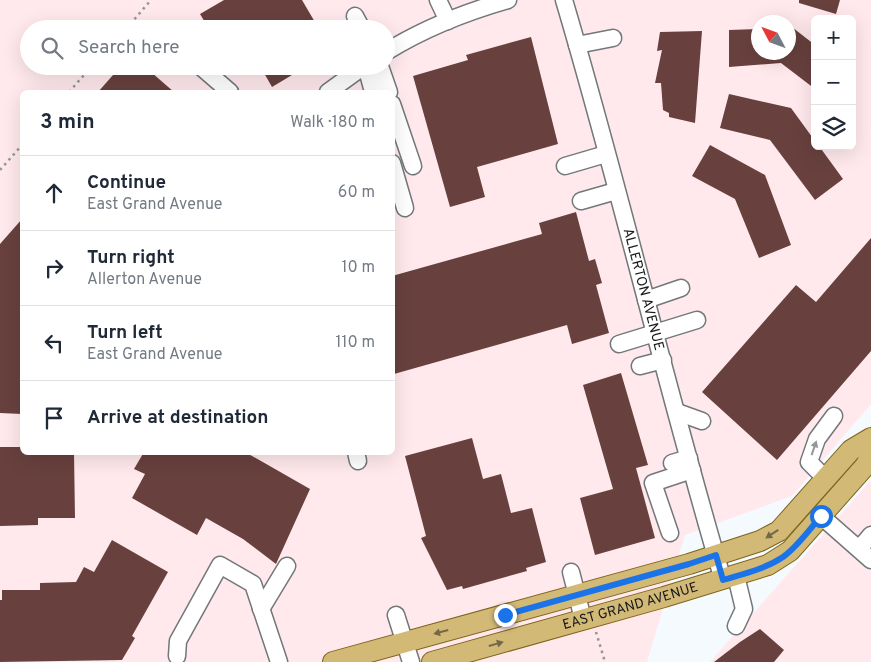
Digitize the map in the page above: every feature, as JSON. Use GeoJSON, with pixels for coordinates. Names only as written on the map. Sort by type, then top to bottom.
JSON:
{"type":"FeatureCollection","features":[{"type":"Feature","properties":{"kind":"main road","name":"EAST GRAND AVENUE"},"geometry":{"type":"LineString","coordinates":[[333,662],[577,595],[716,555],[770,537],[785,524],[851,450],[871,438]]}},
{"type":"Feature","properties":{"kind":"main road","name":"EAST GRAND AVENUE"},"geometry":{"type":"LineString","coordinates":[[432,662],[467,657],[587,618],[729,578],[768,565],[790,551],[866,465],[871,455]]}},
{"type":"Feature","properties":{"kind":"street"},"geometry":{"type":"LineString","coordinates":[[438,0],[448,21]]}},
{"type":"Feature","properties":{"kind":"street"},"geometry":{"type":"LineString","coordinates":[[395,47],[448,21],[508,0]]}},
{"type":"Feature","properties":{"kind":"street","name":"ALLERTON AVENUE"},"geometry":{"type":"LineString","coordinates":[[564,0],[578,45],[716,555],[744,609],[736,626]]}},
{"type":"Feature","properties":{"kind":"street"},"geometry":{"type":"LineString","coordinates":[[578,45],[613,38]]}},
{"type":"Feature","properties":{"kind":"street"},"geometry":{"type":"LineString","coordinates":[[210,75],[228,90]]}},
{"type":"Feature","properties":{"kind":"street"},"geometry":{"type":"LineString","coordinates":[[331,90],[352,75]]}},
{"type":"Feature","properties":{"kind":"street"},"geometry":{"type":"LineString","coordinates":[[368,75],[372,90]]}},
{"type":"Feature","properties":{"kind":"street"},"geometry":{"type":"LineString","coordinates":[[383,75],[388,90]]}},
{"type":"Feature","properties":{"kind":"street"},"geometry":{"type":"LineString","coordinates":[[395,113],[413,166]]}},
{"type":"Feature","properties":{"kind":"street"},"geometry":{"type":"LineString","coordinates":[[565,166],[606,154]]}},
{"type":"Feature","properties":{"kind":"street"},"geometry":{"type":"LineString","coordinates":[[395,174],[405,208]]}},
{"type":"Feature","properties":{"kind":"street"},"geometry":{"type":"LineString","coordinates":[[582,201],[616,191]]}},
{"type":"Feature","properties":{"kind":"street"},"geometry":{"type":"LineString","coordinates":[[646,300],[681,288]]}},
{"type":"Feature","properties":{"kind":"street"},"geometry":{"type":"LineString","coordinates":[[619,344],[698,320]]}},
{"type":"Feature","properties":{"kind":"street"},"geometry":{"type":"LineString","coordinates":[[640,366],[663,360]]}},
{"type":"Feature","properties":{"kind":"street"},"geometry":{"type":"LineString","coordinates":[[677,412],[702,421]]}},
{"type":"Feature","properties":{"kind":"street"},"geometry":{"type":"LineString","coordinates":[[826,479],[809,462],[817,439],[834,416]]}},
{"type":"Feature","properties":{"kind":"street"},"geometry":{"type":"LineString","coordinates":[[672,462],[691,464]]}},
{"type":"Feature","properties":{"kind":"street"},"geometry":{"type":"LineString","coordinates":[[670,533],[653,482],[691,464]]}},
{"type":"Feature","properties":{"kind":"street"},"geometry":{"type":"LineString","coordinates":[[821,516],[865,554],[871,535]]}},
{"type":"Feature","properties":{"kind":"street"},"geometry":{"type":"LineString","coordinates":[[177,656],[178,641],[220,565],[253,584],[279,662]]}},
{"type":"Feature","properties":{"kind":"street"},"geometry":{"type":"LineString","coordinates":[[261,609],[287,566]]}},
{"type":"Feature","properties":{"kind":"street"},"geometry":{"type":"LineString","coordinates":[[571,572],[577,595],[587,618]]}},
{"type":"Feature","properties":{"kind":"street"},"geometry":{"type":"LineString","coordinates":[[396,615],[410,662]]}},
{"type":"Feature","properties":{"kind":"path"},"geometry":{"type":"LineString","coordinates":[[134,20],[151,0]]}},
{"type":"Feature","properties":{"kind":"path"},"geometry":{"type":"LineString","coordinates":[[71,90],[84,75]]}},
{"type":"Feature","properties":{"kind":"path"},"geometry":{"type":"LineString","coordinates":[[0,170],[20,147]]}},
{"type":"Feature","properties":{"kind":"path"},"geometry":{"type":"LineString","coordinates":[[587,618],[605,662]]}},
{"type":"Feature","properties":{"kind":"shaded area"},"geometry":{"type":"Polygon","coordinates":[[[0,0],[871,0],[871,404],[792,496],[685,535],[647,662],[0,662],[0,0]]]}},
{"type":"Feature","properties":{"kind":"shaded area"},"geometry":{"type":"Polygon","coordinates":[[[871,480],[871,662],[710,662],[871,480]]]}},
{"type":"Feature","properties":{"kind":"building"},"geometry":{"type":"Polygon","coordinates":[[[224,0],[302,0],[314,20],[204,20],[200,14],[224,0]]]}},
{"type":"Feature","properties":{"kind":"building"},"geometry":{"type":"Polygon","coordinates":[[[799,0],[840,0],[836,14],[799,3],[799,0]]]}},
{"type":"Feature","properties":{"kind":"building"},"geometry":{"type":"Polygon","coordinates":[[[751,29],[751,60],[796,60],[796,30],[811,42],[811,86],[781,63],[729,67],[729,30],[751,29]]]}},
{"type":"Feature","properties":{"kind":"building"},"geometry":{"type":"Polygon","coordinates":[[[702,31],[695,123],[669,117],[669,113],[663,110],[661,83],[655,83],[662,50],[657,51],[660,32],[702,31]]]}},
{"type":"Feature","properties":{"kind":"building"},"geometry":{"type":"Polygon","coordinates":[[[531,37],[558,144],[477,167],[485,197],[450,207],[413,76],[468,60],[466,55],[531,37]]]}},
{"type":"Feature","properties":{"kind":"building"},"geometry":{"type":"Polygon","coordinates":[[[113,75],[154,75],[172,90],[100,90],[113,75]]]}},
{"type":"Feature","properties":{"kind":"building"},"geometry":{"type":"Polygon","coordinates":[[[265,75],[292,75],[272,87],[265,75]]]}},
{"type":"Feature","properties":{"kind":"building"},"geometry":{"type":"Polygon","coordinates":[[[729,94],[791,108],[811,136],[811,150],[822,150],[843,179],[815,200],[770,140],[720,128],[729,94]]]}},
{"type":"Feature","properties":{"kind":"building"},"geometry":{"type":"Polygon","coordinates":[[[710,145],[765,175],[791,245],[759,258],[735,199],[692,176],[710,145]]]}},
{"type":"Feature","properties":{"kind":"building"},"geometry":{"type":"Polygon","coordinates":[[[576,212],[589,261],[595,259],[602,283],[596,285],[609,333],[572,344],[567,325],[395,374],[395,275],[542,234],[539,223],[576,212]]]}},
{"type":"Feature","properties":{"kind":"building"},"geometry":{"type":"Polygon","coordinates":[[[20,221],[20,414],[0,413],[0,244],[20,221]]]}},
{"type":"Feature","properties":{"kind":"building"},"geometry":{"type":"Polygon","coordinates":[[[871,238],[871,351],[777,460],[702,392],[796,285],[816,302],[871,238]]]}},
{"type":"Feature","properties":{"kind":"building"},"geometry":{"type":"Polygon","coordinates":[[[621,373],[648,465],[636,468],[655,538],[595,555],[580,498],[613,489],[583,385],[621,373]]]}},
{"type":"Feature","properties":{"kind":"building"},"geometry":{"type":"Polygon","coordinates":[[[472,438],[483,479],[501,474],[511,513],[532,508],[546,562],[526,568],[527,571],[463,589],[462,586],[447,590],[421,538],[426,536],[405,456],[472,438]]]}},
{"type":"Feature","properties":{"kind":"building"},"geometry":{"type":"Polygon","coordinates":[[[0,447],[20,447],[20,455],[74,455],[75,518],[38,518],[38,525],[0,526],[0,447]]]}},
{"type":"Feature","properties":{"kind":"building"},"geometry":{"type":"Polygon","coordinates":[[[142,455],[250,455],[310,489],[276,564],[243,539],[206,518],[197,535],[132,498],[145,474],[134,469],[142,455]]]}},
{"type":"Feature","properties":{"kind":"building"},"geometry":{"type":"Polygon","coordinates":[[[112,540],[168,572],[132,636],[135,638],[122,660],[0,662],[0,600],[2,600],[2,590],[40,590],[40,583],[76,582],[84,567],[94,572],[112,540]]]}},
{"type":"Feature","properties":{"kind":"building"},"geometry":{"type":"Polygon","coordinates":[[[760,629],[784,650],[774,662],[714,662],[740,642],[760,629]]]}},
{"type":"Feature","properties":{"kind":"route"},"geometry":{"type":"LineString","coordinates":[[505,615],[716,555],[723,580],[752,571],[775,562],[790,551],[821,516]]}}]}
